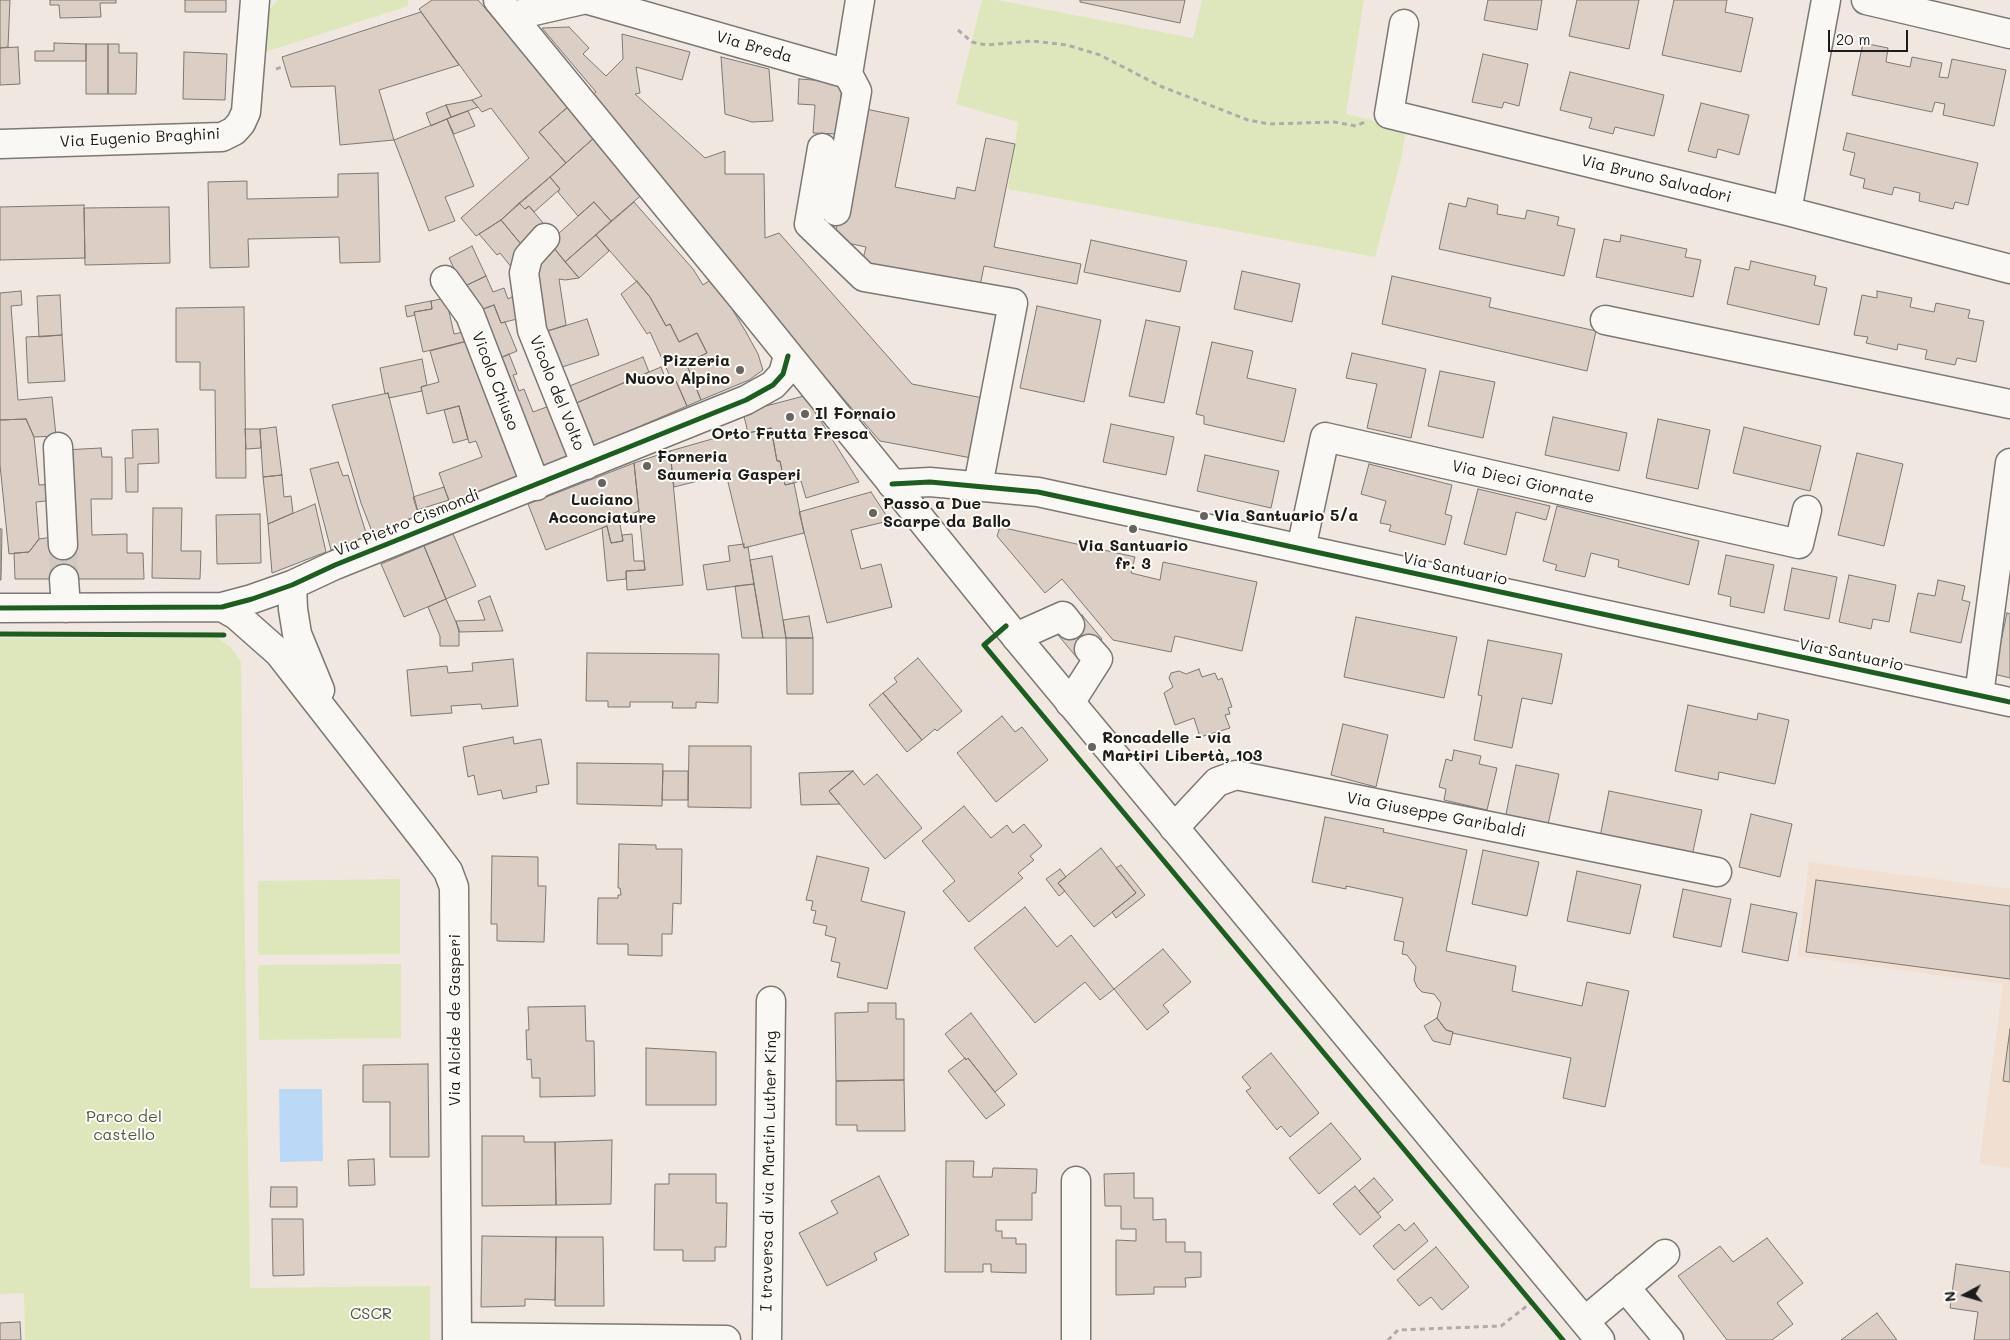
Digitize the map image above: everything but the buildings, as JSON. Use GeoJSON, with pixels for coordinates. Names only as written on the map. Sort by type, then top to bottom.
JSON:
{"type":"FeatureCollection","features":[{"type":"Feature","properties":{"kind":"street","name":"Via Eugenio Braghini"},"geometry":{"type":"LineString","coordinates":[[0,144],[222,137],[234,131],[241,123],[246,112],[255,0]]}},
{"type":"Feature","properties":{"kind":"street"},"geometry":{"type":"LineString","coordinates":[[505,8],[582,0]]}},
{"type":"Feature","properties":{"kind":"street","name":"Via Breda"},"geometry":{"type":"LineString","coordinates":[[589,0],[848,74]]}},
{"type":"Feature","properties":{"kind":"street"},"geometry":{"type":"LineString","coordinates":[[836,211],[857,90],[848,74],[860,0]]}},
{"type":"Feature","properties":{"kind":"street"},"geometry":{"type":"LineString","coordinates":[[1787,211],[1826,0]]}},
{"type":"Feature","properties":{"kind":"street"},"geometry":{"type":"LineString","coordinates":[[1866,0],[2010,34]]}},
{"type":"Feature","properties":{"kind":"street"},"geometry":{"type":"LineString","coordinates":[[505,8],[1070,703],[1593,1331],[1625,1287],[1665,1254]]}},
{"type":"Feature","properties":{"kind":"street"},"geometry":{"type":"LineString","coordinates":[[1389,114],[1404,24]]}},
{"type":"Feature","properties":{"kind":"street","name":"Via Bruno Salvadori"},"geometry":{"type":"LineString","coordinates":[[1389,114],[1787,211],[2010,269]]}},
{"type":"Feature","properties":{"kind":"street"},"geometry":{"type":"LineString","coordinates":[[822,148],[809,224],[864,277],[1013,303],[978,486]]}},
{"type":"Feature","properties":{"kind":"street","name":"Vicolo del Volto"},"geometry":{"type":"LineString","coordinates":[[545,238],[528,257],[524,273],[532,330],[586,465]]}},
{"type":"Feature","properties":{"kind":"street","name":"Vicolo Chiuso"},"geometry":{"type":"LineString","coordinates":[[445,280],[470,315],[536,486]]}},
{"type":"Feature","properties":{"kind":"street"},"geometry":{"type":"LineString","coordinates":[[1605,320],[2010,404]]}},
{"type":"Feature","properties":{"kind":"street","name":"Via Pietro Cismondi"},"geometry":{"type":"LineString","coordinates":[[0,608],[222,607],[252,599],[292,585],[336,565],[746,400],[773,385],[784,374],[788,356]]}},
{"type":"Feature","properties":{"kind":"street","name":"Via Dieci Giornate"},"geometry":{"type":"LineString","coordinates":[[1301,549],[1325,437],[1799,544],[1806,510]]}},
{"type":"Feature","properties":{"kind":"street"},"geometry":{"type":"LineString","coordinates":[[58,447],[63,544]]}},
{"type":"Feature","properties":{"kind":"street"},"geometry":{"type":"LineString","coordinates":[[1979,695],[2010,463]]}},
{"type":"Feature","properties":{"kind":"street","name":"Via Santuario"},"geometry":{"type":"LineString","coordinates":[[892,484],[930,482],[1038,492],[2010,702]]}},
{"type":"Feature","properties":{"kind":"street"},"geometry":{"type":"LineString","coordinates":[[64,579],[66,608]]}},
{"type":"Feature","properties":{"kind":"street","name":"Via Alcide de Gasperi"},"geometry":{"type":"LineString","coordinates":[[292,585],[293,609],[298,634],[321,692],[344,736]]}},
{"type":"Feature","properties":{"kind":"street","name":"Via Alcide de Gasperi"},"geometry":{"type":"LineString","coordinates":[[252,599],[262,599],[277,605],[283,610],[298,634]]}},
{"type":"Feature","properties":{"kind":"street","name":"Via Alcide de Gasperi"},"geometry":{"type":"LineString","coordinates":[[222,607],[236,615],[279,653],[443,864],[454,887],[457,1339]]}},
{"type":"Feature","properties":{"kind":"street"},"geometry":{"type":"LineString","coordinates":[[1016,637],[1063,616],[1070,625]]}},
{"type":"Feature","properties":{"kind":"street"},"geometry":{"type":"LineString","coordinates":[[1070,703],[1098,660],[1089,649]]}},
{"type":"Feature","properties":{"kind":"street","name":"Via Giuseppe Garibaldi"},"geometry":{"type":"LineString","coordinates":[[1174,828],[1217,782],[1236,775],[1717,872]]}},
{"type":"Feature","properties":{"kind":"street","name":"I traversa di via Martin Luther King"},"geometry":{"type":"LineString","coordinates":[[767,1340],[771,1002]]}},
{"type":"Feature","properties":{"kind":"street"},"geometry":{"type":"LineString","coordinates":[[1076,1180],[1076,1340]]}},
{"type":"Feature","properties":{"kind":"street"},"geometry":{"type":"LineString","coordinates":[[1625,1287],[1669,1340]]}},
{"type":"Feature","properties":{"kind":"street"},"geometry":{"type":"LineString","coordinates":[[457,1339],[726,1340]]}},
{"type":"Feature","properties":{"kind":"path"},"geometry":{"type":"LineString","coordinates":[[958,30],[972,42],[986,45],[1032,41],[1067,45],[1092,53],[1160,86],[1248,120],[1269,124],[1334,122],[1356,126],[1389,114]]}},
{"type":"Feature","properties":{"kind":"path"},"geometry":{"type":"LineString","coordinates":[[1526,1294],[1538,1310]]}},
{"type":"Feature","properties":{"kind":"path"},"geometry":{"type":"LineString","coordinates":[[1388,1340],[1398,1330],[1501,1326],[1532,1302]]}},
{"type":"Feature","properties":{"kind":"shaded area"},"geometry":{"type":"Polygon","coordinates":[[[1809,862],[2010,889],[2010,1168],[1979,1164],[2003,984],[1797,956],[1809,862]]]}},
{"type":"Feature","properties":{"kind":"green space"},"geometry":{"type":"Polygon","coordinates":[[[278,0],[408,0],[408,6],[265,52],[268,10],[278,0]]]}},
{"type":"Feature","properties":{"kind":"green space"},"geometry":{"type":"Polygon","coordinates":[[[982,0],[997,0],[1193,38],[1202,0],[1364,0],[1346,114],[1406,129],[1401,160],[1375,257],[1008,189],[1018,122],[956,104],[982,0]]]}},
{"type":"Feature","properties":{"kind":"green space","name":"Parco del castello"},"geometry":{"type":"Polygon","coordinates":[[[0,638],[217,638],[231,647],[241,662],[250,1288],[430,1286],[430,1340],[25,1340],[24,1293],[0,1294],[0,638]]]}},
{"type":"Feature","properties":{"kind":"green space"},"geometry":{"type":"Polygon","coordinates":[[[400,879],[400,954],[258,955],[258,881],[400,879]]]}},
{"type":"Feature","properties":{"kind":"green space"},"geometry":{"type":"Polygon","coordinates":[[[401,964],[401,1038],[259,1040],[258,965],[401,964]]]}},
{"type":"Feature","properties":{"kind":"water"},"geometry":{"type":"Polygon","coordinates":[[[279,1089],[322,1089],[323,1161],[280,1162],[279,1089]]]}},
{"type":"Feature","properties":{"kind":"tunnel"},"geometry":{"type":"LineString","coordinates":[[63,545],[64,579]]}},
{"type":"Feature","properties":{"kind":"cycle path"},"geometry":{"type":"LineString","coordinates":[[0,608],[222,607],[252,599],[292,585],[335,565],[746,400],[773,385],[783,374],[788,356]]}},
{"type":"Feature","properties":{"kind":"cycle path"},"geometry":{"type":"LineString","coordinates":[[892,484],[930,482],[1038,492],[2010,702]]}},
{"type":"Feature","properties":{"kind":"cycle path"},"geometry":{"type":"LineString","coordinates":[[1006,626],[984,645],[1563,1340]]}},
{"type":"Feature","properties":{"kind":"cycle path"},"geometry":{"type":"LineString","coordinates":[[0,634],[224,635]]}},
{"type":"Feature","properties":{"kind":"place","name":"Pizzeria Nuovo Alpino"},"geometry":{"type":"Point","coordinates":[740,370]}},
{"type":"Feature","properties":{"kind":"place","name":"Il Fornaio"},"geometry":{"type":"Point","coordinates":[805,414]}},
{"type":"Feature","properties":{"kind":"place","name":"Orto Frutta Fresca"},"geometry":{"type":"Point","coordinates":[790,417]}},
{"type":"Feature","properties":{"kind":"place","name":"Forneria Saumeria Gasperi"},"geometry":{"type":"Point","coordinates":[647,466]}},
{"type":"Feature","properties":{"kind":"place","name":"Luciano Acconciature"},"geometry":{"type":"Point","coordinates":[602,483]}},
{"type":"Feature","properties":{"kind":"place","name":"Passo a Due Scarpe da Ballo"},"geometry":{"type":"Point","coordinates":[873,513]}},
{"type":"Feature","properties":{"kind":"place","name":"Via Santuario 5/a"},"geometry":{"type":"Point","coordinates":[1204,516]}},
{"type":"Feature","properties":{"kind":"place","name":"Via Santuario fr. 3"},"geometry":{"type":"Point","coordinates":[1133,529]}},
{"type":"Feature","properties":{"kind":"place","name":"Roncadelle - via Martiri Libertà, 103"},"geometry":{"type":"Point","coordinates":[1092,747]}},
{"type":"Feature","properties":{"kind":"park label","name":"CSCR"},"geometry":{"type":"Point","coordinates":[371,1314]}}]}
